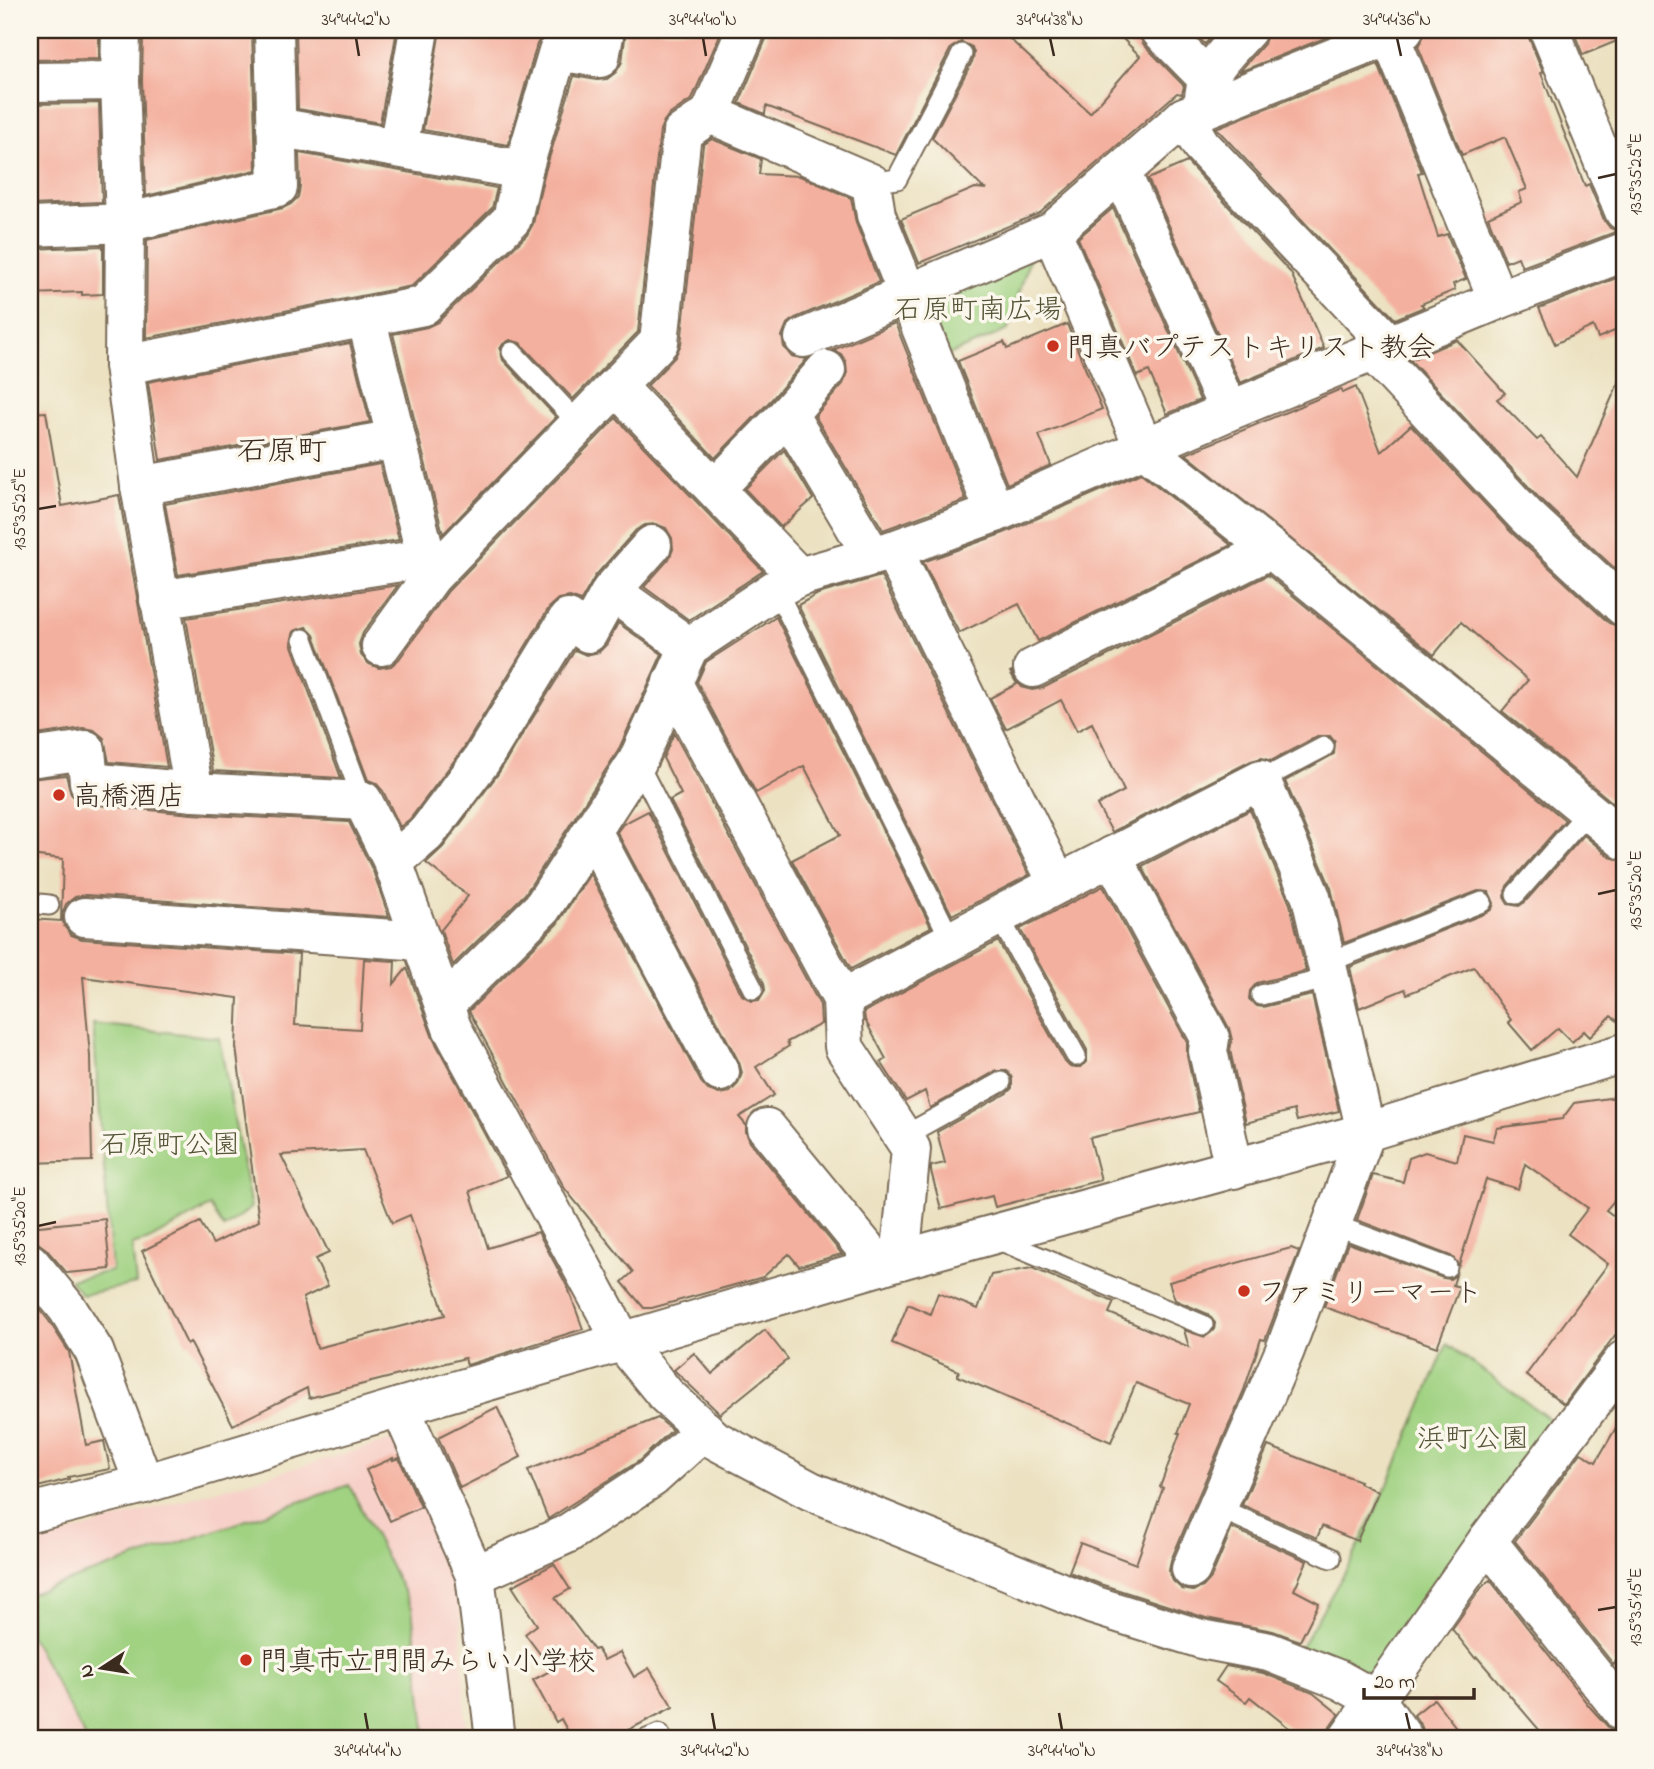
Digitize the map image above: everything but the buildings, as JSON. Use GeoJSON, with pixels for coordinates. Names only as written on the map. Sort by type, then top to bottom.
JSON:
{"type":"FeatureCollection","features":[{"type":"Feature","properties":{"kind":"street"},"geometry":{"type":"LineString","coordinates":[[121,30],[125,223],[124,365],[139,486],[194,792]]}},
{"type":"Feature","properties":{"kind":"street"},"geometry":{"type":"LineString","coordinates":[[30,226],[125,223],[278,187],[274,30]]}},
{"type":"Feature","properties":{"kind":"street"},"geometry":{"type":"LineString","coordinates":[[398,148],[419,30]]}},
{"type":"Feature","properties":{"kind":"street"},"geometry":{"type":"LineString","coordinates":[[124,365],[423,306],[512,219],[523,170],[558,51],[600,58],[606,30]]}},
{"type":"Feature","properties":{"kind":"street"},"geometry":{"type":"LineString","coordinates":[[380,646],[429,568],[579,424],[659,342],[682,132],[710,114],[746,30]]}},
{"type":"Feature","properties":{"kind":"street"},"geometry":{"type":"LineString","coordinates":[[1160,30],[1198,101],[1201,145],[1382,348],[1526,516],[1624,607]]}},
{"type":"Feature","properties":{"kind":"street"},"geometry":{"type":"LineString","coordinates":[[804,338],[1052,232],[1198,101],[1247,30]]}},
{"type":"Feature","properties":{"kind":"street"},"geometry":{"type":"LineString","coordinates":[[1549,30],[1614,157],[1624,211]]}},
{"type":"Feature","properties":{"kind":"street"},"geometry":{"type":"LineString","coordinates":[[1198,101],[1397,33],[1498,300]]}},
{"type":"Feature","properties":{"kind":"street"},"geometry":{"type":"LineString","coordinates":[[30,82],[120,81]]}},
{"type":"Feature","properties":{"kind":"street"},"geometry":{"type":"LineString","coordinates":[[710,114],[871,183],[876,215],[995,513]]}},
{"type":"Feature","properties":{"kind":"street"},"geometry":{"type":"LineString","coordinates":[[276,127],[523,170]]}},
{"type":"Feature","properties":{"kind":"street"},"geometry":{"type":"LineString","coordinates":[[1121,172],[1229,411]]}},
{"type":"Feature","properties":{"kind":"street"},"geometry":{"type":"LineString","coordinates":[[1052,232],[1144,449],[1271,549],[1624,840]]}},
{"type":"Feature","properties":{"kind":"street"},"geometry":{"type":"LineString","coordinates":[[445,1004],[542,908],[637,761],[689,647],[788,583],[995,513],[1229,411],[1498,300],[1624,252]]}},
{"type":"Feature","properties":{"kind":"street"},"geometry":{"type":"LineString","coordinates":[[366,317],[429,568]]}},
{"type":"Feature","properties":{"kind":"street"},"geometry":{"type":"LineString","coordinates":[[716,488],[788,414],[826,370]]}},
{"type":"Feature","properties":{"kind":"street"},"geometry":{"type":"LineString","coordinates":[[616,386],[716,488],[788,583]]}},
{"type":"Feature","properties":{"kind":"street"},"geometry":{"type":"LineString","coordinates":[[788,414],[882,552],[1058,884]]}},
{"type":"Feature","properties":{"kind":"street"},"geometry":{"type":"LineString","coordinates":[[139,486],[396,439]]}},
{"type":"Feature","properties":{"kind":"street"},"geometry":{"type":"LineString","coordinates":[[393,862],[426,834],[481,761],[568,619],[588,633],[611,591],[652,545]]}},
{"type":"Feature","properties":{"kind":"street"},"geometry":{"type":"LineString","coordinates":[[1033,668],[1271,549]]}},
{"type":"Feature","properties":{"kind":"street"},"geometry":{"type":"LineString","coordinates":[[159,600],[429,568]]}},
{"type":"Feature","properties":{"kind":"street"},"geometry":{"type":"LineString","coordinates":[[611,591],[689,647]]}},
{"type":"Feature","properties":{"kind":"street"},"geometry":{"type":"LineString","coordinates":[[672,682],[842,999],[844,1047],[911,1149],[890,1263]]}},
{"type":"Feature","properties":{"kind":"street"},"geometry":{"type":"LineString","coordinates":[[30,758],[86,750],[89,782],[194,792],[363,801],[393,862],[452,1028],[622,1341],[666,1395],[715,1440],[811,1491],[1093,1605],[1201,1639],[1269,1652],[1340,1680],[1376,1700],[1404,1739]]}},
{"type":"Feature","properties":{"kind":"street"},"geometry":{"type":"LineString","coordinates":[[842,999],[998,915],[1261,780],[1311,897],[1366,1132],[1285,1350],[1191,1569]]}},
{"type":"Feature","properties":{"kind":"street"},"geometry":{"type":"LineString","coordinates":[[592,831],[720,1072]]}},
{"type":"Feature","properties":{"kind":"street"},"geometry":{"type":"LineString","coordinates":[[1112,856],[1210,1038],[1208,1051],[1234,1169]]}},
{"type":"Feature","properties":{"kind":"street"},"geometry":{"type":"LineString","coordinates":[[54,908],[422,941]]}},
{"type":"Feature","properties":{"kind":"street"},"geometry":{"type":"LineString","coordinates":[[30,1513],[144,1484],[890,1263],[1366,1132],[1624,1053]]}},
{"type":"Feature","properties":{"kind":"street"},"geometry":{"type":"LineString","coordinates":[[767,1128],[890,1263]]}},
{"type":"Feature","properties":{"kind":"street"},"geometry":{"type":"LineString","coordinates":[[30,1263],[67,1308],[94,1351],[144,1484]]}},
{"type":"Feature","properties":{"kind":"street"},"geometry":{"type":"LineString","coordinates":[[1348,1739],[1487,1541],[1624,1360]]}},
{"type":"Feature","properties":{"kind":"street"},"geometry":{"type":"LineString","coordinates":[[400,1407],[475,1575],[495,1739]]}},
{"type":"Feature","properties":{"kind":"street"},"geometry":{"type":"LineString","coordinates":[[475,1575],[567,1534],[652,1478],[705,1430]]}},
{"type":"Feature","properties":{"kind":"street"},"geometry":{"type":"LineString","coordinates":[[1487,1541],[1623,1709]]}},
{"type":"Feature","properties":{"kind":"lane"},"geometry":{"type":"LineString","coordinates":[[871,183],[897,179],[962,54]]}},
{"type":"Feature","properties":{"kind":"lane"},"geometry":{"type":"LineString","coordinates":[[512,352],[579,424]]}},
{"type":"Feature","properties":{"kind":"lane"},"geometry":{"type":"LineString","coordinates":[[788,583],[951,940]]}},
{"type":"Feature","properties":{"kind":"lane"},"geometry":{"type":"LineString","coordinates":[[303,639],[363,801]]}},
{"type":"Feature","properties":{"kind":"lane"},"geometry":{"type":"LineString","coordinates":[[1261,780],[1324,747]]}},
{"type":"Feature","properties":{"kind":"lane"},"geometry":{"type":"LineString","coordinates":[[637,761],[753,989]]}},
{"type":"Feature","properties":{"kind":"lane"},"geometry":{"type":"LineString","coordinates":[[1516,894],[1589,811]]}},
{"type":"Feature","properties":{"kind":"lane"},"geometry":{"type":"LineString","coordinates":[[1261,995],[1328,971],[1482,902]]}},
{"type":"Feature","properties":{"kind":"lane"},"geometry":{"type":"LineString","coordinates":[[998,915],[1076,1056]]}},
{"type":"Feature","properties":{"kind":"lane"},"geometry":{"type":"LineString","coordinates":[[902,1137],[1001,1082]]}},
{"type":"Feature","properties":{"kind":"lane"},"geometry":{"type":"LineString","coordinates":[[1332,1224],[1447,1267]]}},
{"type":"Feature","properties":{"kind":"lane"},"geometry":{"type":"LineString","coordinates":[[990,1236],[1203,1325]]}},
{"type":"Feature","properties":{"kind":"lane"},"geometry":{"type":"LineString","coordinates":[[1218,1508],[1331,1558]]}},
{"type":"Feature","properties":{"kind":"lane"},"geometry":{"type":"LineString","coordinates":[[647,1739],[659,1734],[662,1739]]}},
{"type":"Feature","properties":{"kind":"shaded area","name":"門真市立門間みらい小学校"},"geometry":{"type":"Polygon","coordinates":[[[393,1440],[409,1464],[459,1581],[466,1739],[30,1739],[30,1544],[393,1440]]]}},
{"type":"Feature","properties":{"kind":"green space","name":"石原町南広場"},"geometry":{"type":"Polygon","coordinates":[[[1033,247],[1008,330],[946,356],[927,311],[931,293],[1033,247]]]}},
{"type":"Feature","properties":{"kind":"green space","name":"石原町公園"},"geometry":{"type":"Polygon","coordinates":[[[93,1024],[219,1038],[251,1208],[224,1228],[210,1206],[149,1240],[132,1245],[136,1284],[82,1295],[70,1280],[112,1271],[93,1024]]]}},
{"type":"Feature","properties":{"kind":"green space","name":"浜町公園"},"geometry":{"type":"Polygon","coordinates":[[[1447,1344],[1556,1424],[1460,1557],[1361,1686],[1295,1657],[1353,1558],[1388,1484],[1447,1344]]]}},
{"type":"Feature","properties":{"kind":"green space","name":"門真市立門間みらい小学校"},"geometry":{"type":"Polygon","coordinates":[[[349,1485],[412,1608],[426,1739],[86,1739],[30,1635],[30,1594],[349,1485]]]}},
{"type":"Feature","properties":{"kind":"place","name":"門真バプテストキリスト教会"},"geometry":{"type":"Point","coordinates":[1053,346]}},
{"type":"Feature","properties":{"kind":"place","name":"高橋酒店"},"geometry":{"type":"Point","coordinates":[59,795]}},
{"type":"Feature","properties":{"kind":"place","name":"ファミリーマート"},"geometry":{"type":"Point","coordinates":[1244,1291]}},
{"type":"Feature","properties":{"kind":"place","name":"門真市立門間みらい小学校"},"geometry":{"type":"Point","coordinates":[246,1660]}},
{"type":"Feature","properties":{"kind":"district","name":"石原町"},"geometry":{"type":"Point","coordinates":[282,450]}}]}
